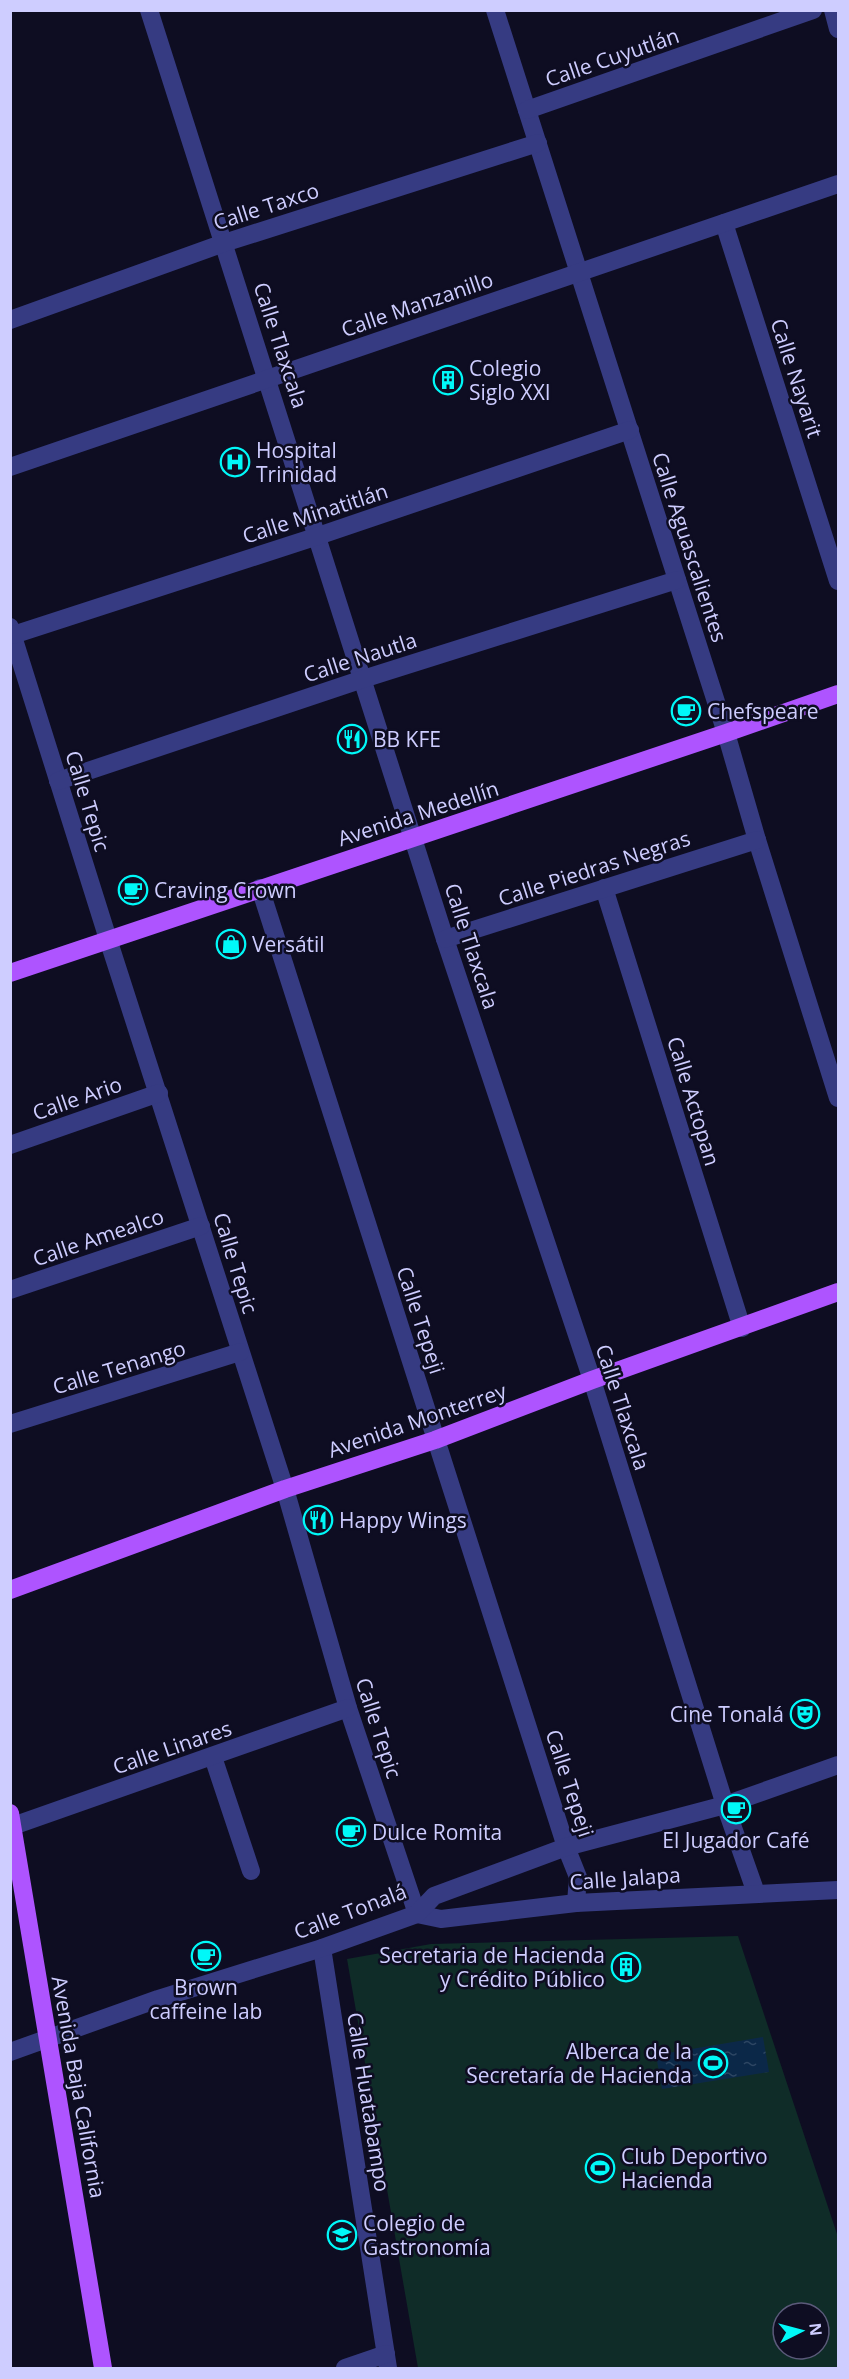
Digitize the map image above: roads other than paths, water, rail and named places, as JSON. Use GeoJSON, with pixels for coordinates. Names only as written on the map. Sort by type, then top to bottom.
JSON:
{"type":"FeatureCollection","features":[{"type":"Feature","properties":{"kind":"main road","name":"Avenida Medellín"},"geometry":{"type":"LineString","coordinates":[[10,973],[726,734],[838,694]]}},
{"type":"Feature","properties":{"kind":"main road","name":"Avenida Monterrey"},"geometry":{"type":"LineString","coordinates":[[10,1590],[285,1489],[435,1440],[592,1380],[838,1292]]}},
{"type":"Feature","properties":{"kind":"main road","name":"Avenida Baja California"},"geometry":{"type":"LineString","coordinates":[[11,1822],[103,2368]]}},
{"type":"Feature","properties":{"kind":"street","name":"Calle Tlaxcala"},"geometry":{"type":"LineString","coordinates":[[149,10],[445,939],[592,1380],[725,1805],[756,1893]]}},
{"type":"Feature","properties":{"kind":"street","name":"Calle Aguascalientes"},"geometry":{"type":"LineString","coordinates":[[495,10],[726,734],[838,1098]]}},
{"type":"Feature","properties":{"kind":"street","name":"Calle Cuyutlán"},"geometry":{"type":"LineString","coordinates":[[527,110],[813,10]]}},
{"type":"Feature","properties":{"kind":"street"},"geometry":{"type":"LineString","coordinates":[[833,10],[838,29]]}},
{"type":"Feature","properties":{"kind":"street","name":"Calle Taxco"},"geometry":{"type":"LineString","coordinates":[[10,320],[224,243],[538,143]]}},
{"type":"Feature","properties":{"kind":"street","name":"Calle Manzanillo"},"geometry":{"type":"LineString","coordinates":[[10,466],[838,184]]}},
{"type":"Feature","properties":{"kind":"street","name":"Calle Nayarit"},"geometry":{"type":"LineString","coordinates":[[724,223],[838,581]]}},
{"type":"Feature","properties":{"kind":"street","name":"Calle Minatitlán"},"geometry":{"type":"LineString","coordinates":[[12,631],[318,536],[630,430]]}},
{"type":"Feature","properties":{"kind":"street","name":"Calle Nautla"},"geometry":{"type":"LineString","coordinates":[[58,781],[363,679],[677,580]]}},
{"type":"Feature","properties":{"kind":"street","name":"Calle Tepic"},"geometry":{"type":"LineString","coordinates":[[12,631],[108,939],[285,1489],[348,1708],[417,1914]]}},
{"type":"Feature","properties":{"kind":"street","name":"Calle Piedras Negras"},"geometry":{"type":"LineString","coordinates":[[445,939],[757,840]]}},
{"type":"Feature","properties":{"kind":"street","name":"Calle Tepeji"},"geometry":{"type":"LineString","coordinates":[[260,888],[435,1440],[578,1877],[576,1903]]}},
{"type":"Feature","properties":{"kind":"street","name":"Calle Actopan"},"geometry":{"type":"LineString","coordinates":[[604,888],[742,1328]]}},
{"type":"Feature","properties":{"kind":"street","name":"Calle Ario"},"geometry":{"type":"LineString","coordinates":[[10,1145],[159,1093]]}},
{"type":"Feature","properties":{"kind":"street","name":"Calle Amealco"},"geometry":{"type":"LineString","coordinates":[[10,1290],[201,1226]]}},
{"type":"Feature","properties":{"kind":"street","name":"Calle Tenango"},"geometry":{"type":"LineString","coordinates":[[10,1424],[240,1352]]}},
{"type":"Feature","properties":{"kind":"street","name":"Calle Linares"},"geometry":{"type":"LineString","coordinates":[[11,1822],[213,1757],[348,1708]]}},
{"type":"Feature","properties":{"kind":"street"},"geometry":{"type":"LineString","coordinates":[[213,1757],[251,1870]]}},
{"type":"Feature","properties":{"kind":"street","name":"Calle Tonalá"},"geometry":{"type":"LineString","coordinates":[[10,2052],[158,1999],[322,1948],[417,1914],[434,1896],[567,1847],[725,1805],[838,1765]]}},
{"type":"Feature","properties":{"kind":"street","name":"Calle Jalapa"},"geometry":{"type":"LineString","coordinates":[[417,1914],[441,1919],[576,1903],[838,1890]]}},
{"type":"Feature","properties":{"kind":"street","name":"Calle Huatabampo"},"geometry":{"type":"LineString","coordinates":[[322,1948],[387,2361]]}},
{"type":"Feature","properties":{"kind":"street"},"geometry":{"type":"LineString","coordinates":[[345,2368],[387,2361]]}},
{"type":"Feature","properties":{"kind":"water","name":"Alberca de la Secretaría de Hacienda"},"geometry":{"type":"Polygon","coordinates":[[[763,2037],[769,2072],[662,2089],[656,2055],[763,2037]]]}},
{"type":"Feature","properties":{"kind":"place","name":"Colegio Siglo XXI"},"geometry":{"type":"Point","coordinates":[448,380]}},
{"type":"Feature","properties":{"kind":"place","name":"Hospital Trinidad"},"geometry":{"type":"Point","coordinates":[235,462]}},
{"type":"Feature","properties":{"kind":"place","name":"Chefspeare"},"geometry":{"type":"Point","coordinates":[686,711]}},
{"type":"Feature","properties":{"kind":"place","name":"BB KFE"},"geometry":{"type":"Point","coordinates":[352,739]}},
{"type":"Feature","properties":{"kind":"place","name":"Craving Crown"},"geometry":{"type":"Point","coordinates":[133,890]}},
{"type":"Feature","properties":{"kind":"place","name":"Versátil"},"geometry":{"type":"Point","coordinates":[231,944]}},
{"type":"Feature","properties":{"kind":"place","name":"Happy Wings"},"geometry":{"type":"Point","coordinates":[318,1520]}},
{"type":"Feature","properties":{"kind":"place","name":"Cine Tonalá"},"geometry":{"type":"Point","coordinates":[805,1714]}},
{"type":"Feature","properties":{"kind":"place","name":"El Jugador Café"},"geometry":{"type":"Point","coordinates":[736,1809]}},
{"type":"Feature","properties":{"kind":"place","name":"Dulce Romita"},"geometry":{"type":"Point","coordinates":[351,1832]}},
{"type":"Feature","properties":{"kind":"place","name":"Brown caffeine lab"},"geometry":{"type":"Point","coordinates":[206,1956]}},
{"type":"Feature","properties":{"kind":"place","name":"Secretaria de Hacienda y Crédito Público"},"geometry":{"type":"Point","coordinates":[626,1967]}},
{"type":"Feature","properties":{"kind":"place","name":"Alberca de la Secretaría de Hacienda"},"geometry":{"type":"Point","coordinates":[713,2063]}},
{"type":"Feature","properties":{"kind":"place","name":"Club Deportivo Hacienda"},"geometry":{"type":"Point","coordinates":[600,2168]}},
{"type":"Feature","properties":{"kind":"place","name":"Colegio de Gastronomía"},"geometry":{"type":"Point","coordinates":[342,2235]}}]}
